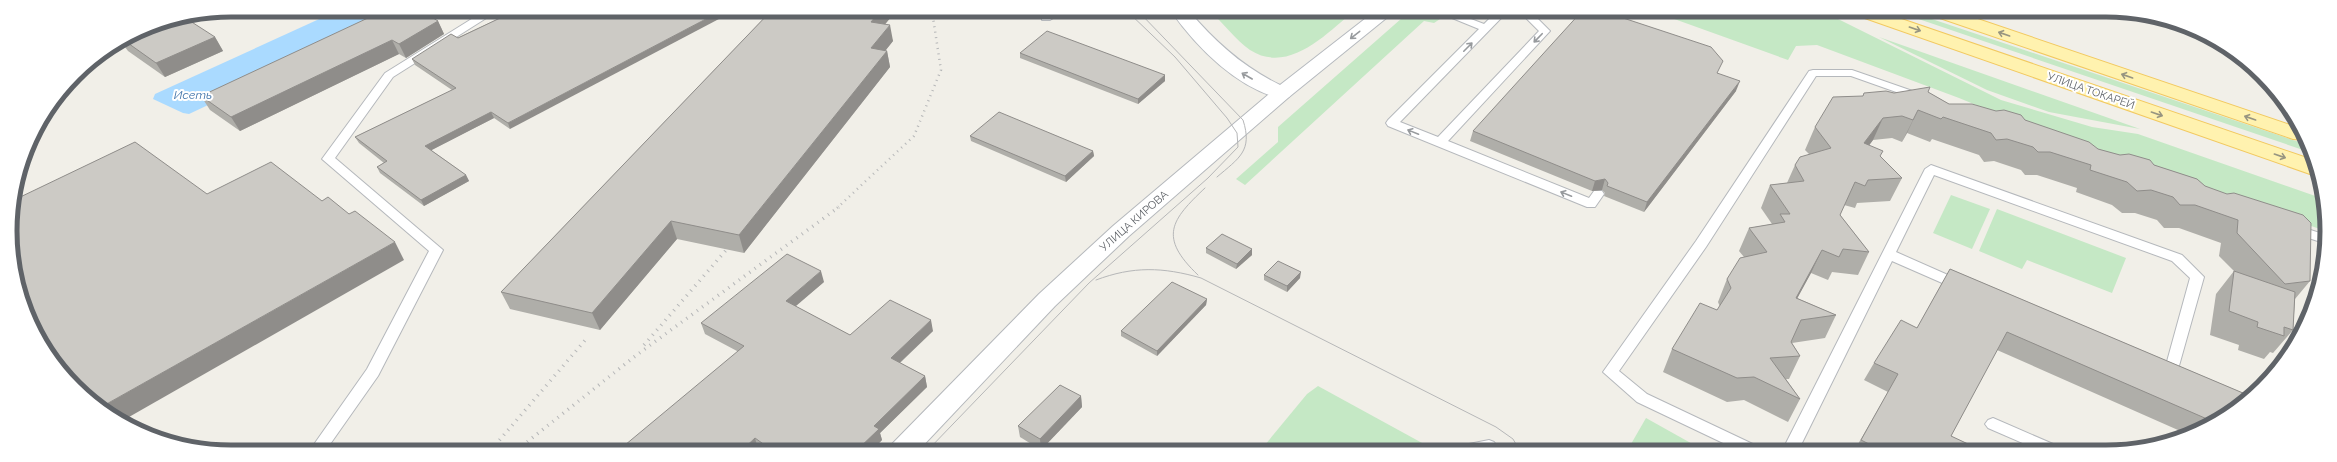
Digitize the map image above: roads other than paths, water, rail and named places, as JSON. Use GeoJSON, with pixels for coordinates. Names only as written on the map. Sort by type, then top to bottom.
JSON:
{"type":"FeatureCollection","features":[{"type":"Feature","properties":{"kind":"main road","name":"УЛИЦА ТОКАРЕЙ"},"geometry":{"type":"LineString","coordinates":[[1880,17],[2310,167]]}},
{"type":"Feature","properties":{"kind":"main road"},"geometry":{"type":"LineString","coordinates":[[1955,17],[2297,134]]}},
{"type":"Feature","properties":{"kind":"street"},"geometry":{"type":"LineString","coordinates":[[1185,17],[1208,46],[1231,67],[1282,93]]}},
{"type":"Feature","properties":{"kind":"street","name":"УЛИЦА КИРОВА"},"geometry":{"type":"LineString","coordinates":[[907,445],[1047,300],[1122,231],[1282,93],[1378,17]]}},
{"type":"Feature","properties":{"kind":"lane"},"geometry":{"type":"LineString","coordinates":[[321,445],[372,372],[436,250],[328,159],[389,75],[483,17]]}},
{"type":"Feature","properties":{"kind":"lane"},"geometry":{"type":"LineString","coordinates":[[1456,17],[1486,28]]}},
{"type":"Feature","properties":{"kind":"lane"},"geometry":{"type":"LineString","coordinates":[[1497,17],[1392,123],[1590,204],[1598,194]]}},
{"type":"Feature","properties":{"kind":"lane"},"geometry":{"type":"LineString","coordinates":[[1440,142],[1545,31],[1530,17]]}},
{"type":"Feature","properties":{"kind":"lane"},"geometry":{"type":"LineString","coordinates":[[1741,445],[1642,398],[1610,372],[1701,244],[1813,73],[1852,73],[1934,102]]}},
{"type":"Feature","properties":{"kind":"lane"},"geometry":{"type":"LineString","coordinates":[[1793,445],[1931,169],[2177,258],[2197,277],[2170,376]]}},
{"type":"Feature","properties":{"kind":"lane"},"geometry":{"type":"LineString","coordinates":[[2286,226],[2320,238]]}},
{"type":"Feature","properties":{"kind":"lane"},"geometry":{"type":"LineString","coordinates":[[1888,254],[1974,291]]}},
{"type":"Feature","properties":{"kind":"lane"},"geometry":{"type":"LineString","coordinates":[[2156,369],[2183,382]]}},
{"type":"Feature","properties":{"kind":"lane"},"geometry":{"type":"LineString","coordinates":[[1993,424],[2040,445]]}},
{"type":"Feature","properties":{"kind":"water","name":"Исеть"},"geometry":{"type":"Polygon","coordinates":[[[324,17],[395,17],[189,114],[183,113],[153,99],[155,94],[324,17]]]}},
{"type":"Feature","properties":{"kind":"tram line"},"geometry":{"type":"LineString","coordinates":[[933,445],[1089,283],[1208,178],[1238,147],[1237,133],[1227,118],[1175,57],[1133,17]]}},
{"type":"Feature","properties":{"kind":"tram line"},"geometry":{"type":"LineString","coordinates":[[1144,17],[1243,120],[1246,131],[1245,147],[1238,159],[1217,177]]}},
{"type":"Feature","properties":{"kind":"tram line"},"geometry":{"type":"LineString","coordinates":[[1198,275],[1185,262],[1177,250],[1174,239],[1174,229],[1177,220],[1184,210],[1205,188]]}},
{"type":"Feature","properties":{"kind":"tram line"},"geometry":{"type":"LineString","coordinates":[[1096,280],[1110,275],[1135,270],[1161,270],[1201,278],[1496,427],[1513,439],[1516,445]]}},
{"type":"Feature","properties":{"kind":"railway"},"geometry":{"type":"LineString","coordinates":[[837,208],[914,136],[941,70],[933,17]]}},
{"type":"Feature","properties":{"kind":"railway"},"geometry":{"type":"LineString","coordinates":[[523,445],[634,357],[839,207]]}},
{"type":"Feature","properties":{"kind":"railway"},"geometry":{"type":"LineString","coordinates":[[644,345],[727,249]]}},
{"type":"Feature","properties":{"kind":"railway"},"geometry":{"type":"LineString","coordinates":[[495,445],[587,338]]}}]}
